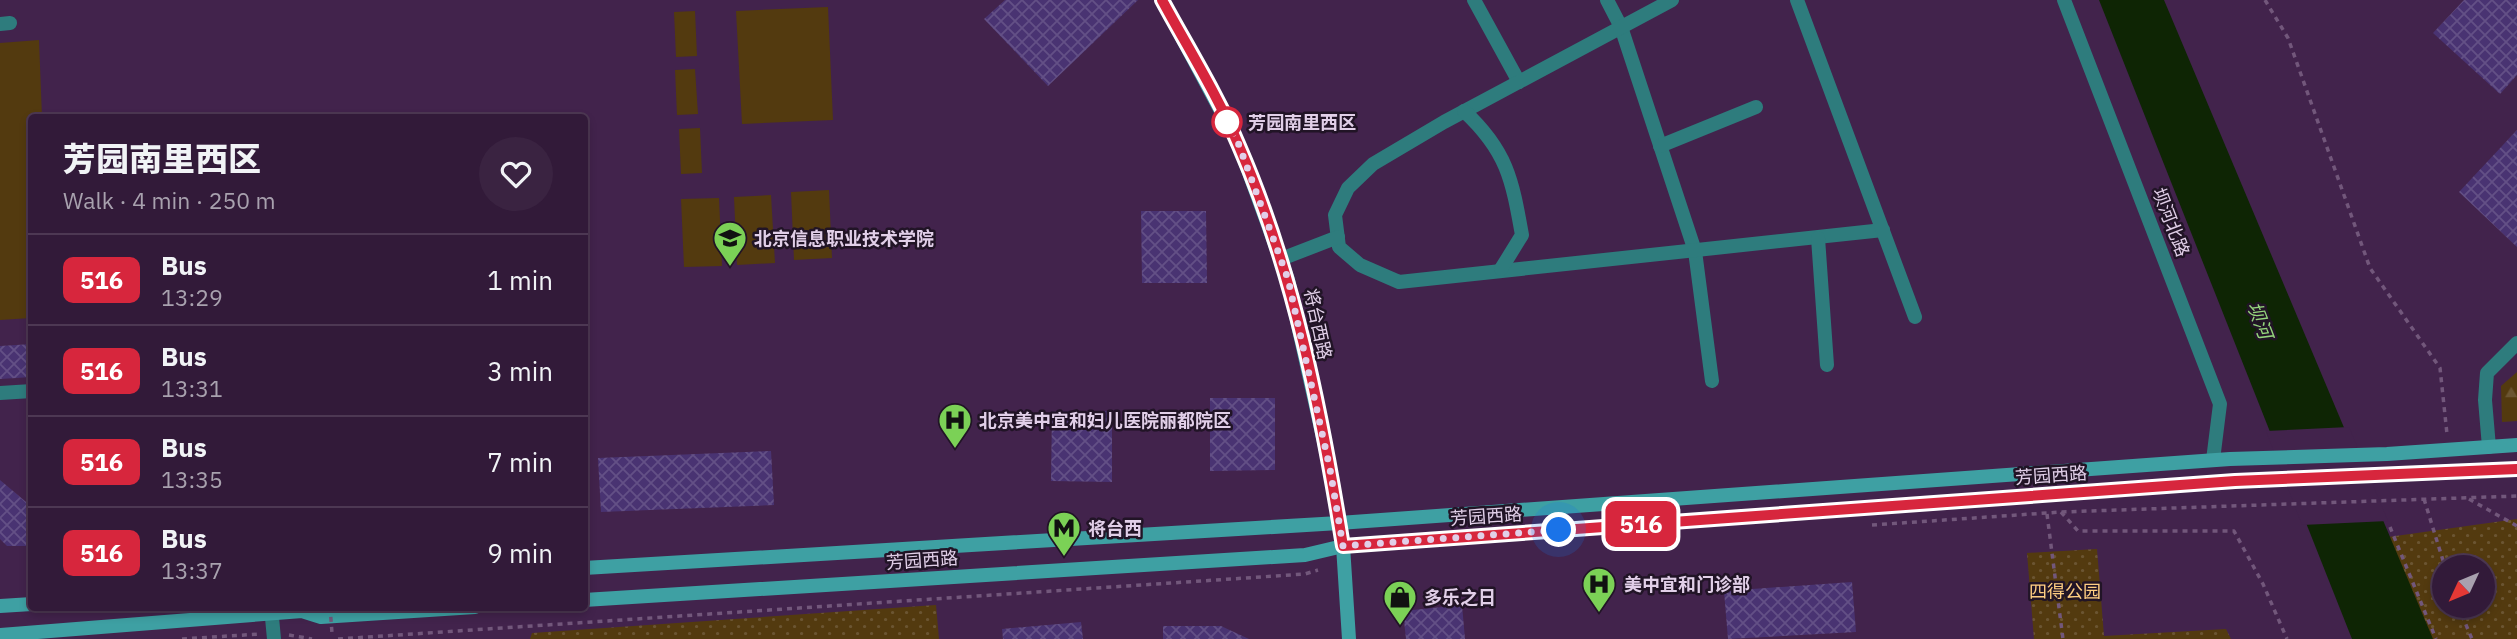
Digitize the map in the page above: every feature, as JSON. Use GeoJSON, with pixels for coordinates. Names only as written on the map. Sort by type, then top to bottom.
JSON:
{"type":"FeatureCollection","features":[{"type":"Feature","properties":{"kind":"main road","name":"将台西路"},"geometry":{"type":"LineString","coordinates":[[1162,0],[1239,145],[1288,279],[1343,546],[1349,639]]}},
{"type":"Feature","properties":{"kind":"main road","name":"芳园西路"},"geometry":{"type":"LineString","coordinates":[[588,568],[1339,523],[2213,460],[2387,454],[2517,445]]}},
{"type":"Feature","properties":{"kind":"main road","name":"芳园西路"},"geometry":{"type":"LineString","coordinates":[[588,600],[1305,555],[1343,546],[2235,481],[2517,469]]}},
{"type":"Feature","properties":{"kind":"main road"},"geometry":{"type":"LineString","coordinates":[[0,606],[28,604]]}},
{"type":"Feature","properties":{"kind":"main road"},"geometry":{"type":"LineString","coordinates":[[0,635],[271,611],[302,611],[321,617],[413,611]]}},
{"type":"Feature","properties":{"kind":"street"},"geometry":{"type":"LineString","coordinates":[[1474,0],[1519,82]]}},
{"type":"Feature","properties":{"kind":"street"},"geometry":{"type":"LineString","coordinates":[[1607,0],[1621,27],[1695,251],[1712,381]]}},
{"type":"Feature","properties":{"kind":"street"},"geometry":{"type":"LineString","coordinates":[[1672,0],[1464,111],[1373,164],[1348,188],[1335,215],[1339,247],[1360,265],[1399,282],[1883,230]]}},
{"type":"Feature","properties":{"kind":"street"},"geometry":{"type":"LineString","coordinates":[[1797,0],[1915,317]]}},
{"type":"Feature","properties":{"kind":"street","name":"坝河北路"},"geometry":{"type":"LineString","coordinates":[[2064,0],[2220,404],[2213,460]]}},
{"type":"Feature","properties":{"kind":"street"},"geometry":{"type":"LineString","coordinates":[[1660,146],[1756,107]]}},
{"type":"Feature","properties":{"kind":"street"},"geometry":{"type":"LineString","coordinates":[[1464,111],[1487,132],[1511,175],[1522,235],[1501,269]]}},
{"type":"Feature","properties":{"kind":"street"},"geometry":{"type":"LineString","coordinates":[[1280,258],[1338,237]]}},
{"type":"Feature","properties":{"kind":"street"},"geometry":{"type":"LineString","coordinates":[[1818,238],[1827,365]]}},
{"type":"Feature","properties":{"kind":"street"},"geometry":{"type":"LineString","coordinates":[[2488,447],[2485,400],[2487,373],[2517,343]]}},
{"type":"Feature","properties":{"kind":"street"},"geometry":{"type":"LineString","coordinates":[[0,393],[28,391]]}},
{"type":"Feature","properties":{"kind":"street"},"geometry":{"type":"LineString","coordinates":[[271,611],[274,636]]}},
{"type":"Feature","properties":{"kind":"path"},"geometry":{"type":"LineString","coordinates":[[2265,0],[2288,38],[2370,268],[2440,368],[2449,450]]}},
{"type":"Feature","properties":{"kind":"path"},"geometry":{"type":"LineString","coordinates":[[2046,495],[2063,639]]}},
{"type":"Feature","properties":{"kind":"path"},"geometry":{"type":"LineString","coordinates":[[2046,495],[2078,531],[2234,531],[2263,584],[2287,639]]}},
{"type":"Feature","properties":{"kind":"path"},"geometry":{"type":"LineString","coordinates":[[2306,503],[2517,496]]}},
{"type":"Feature","properties":{"kind":"path"},"geometry":{"type":"LineString","coordinates":[[2467,498],[2517,526]]}},
{"type":"Feature","properties":{"kind":"path"},"geometry":{"type":"LineString","coordinates":[[2424,499],[2441,555]]}},
{"type":"Feature","properties":{"kind":"path"},"geometry":{"type":"LineString","coordinates":[[2390,527],[2436,639]]}},
{"type":"Feature","properties":{"kind":"path"},"geometry":{"type":"LineString","coordinates":[[330,611],[332,633]]}},
{"type":"Feature","properties":{"kind":"path"},"geometry":{"type":"LineString","coordinates":[[2463,618],[2472,639]]}},
{"type":"Feature","properties":{"kind":"path"},"geometry":{"type":"LineString","coordinates":[[182,639],[274,636],[312,639]]}},
{"type":"Feature","properties":{"kind":"green space"},"geometry":{"type":"Polygon","coordinates":[[[828,7],[833,120],[742,124],[736,11],[828,7]]]}},
{"type":"Feature","properties":{"kind":"green space"},"geometry":{"type":"Polygon","coordinates":[[[695,11],[697,56],[676,57],[674,12],[695,11]]]}},
{"type":"Feature","properties":{"kind":"green space"},"geometry":{"type":"Polygon","coordinates":[[[39,40],[42,114],[28,114],[28,318],[0,320],[0,43],[39,40]]]}},
{"type":"Feature","properties":{"kind":"green space"},"geometry":{"type":"Polygon","coordinates":[[[695,69],[698,114],[677,115],[675,70],[695,69]]]}},
{"type":"Feature","properties":{"kind":"green space"},"geometry":{"type":"Polygon","coordinates":[[[700,128],[702,173],[681,174],[679,129],[700,128]]]}},
{"type":"Feature","properties":{"kind":"green space"},"geometry":{"type":"Polygon","coordinates":[[[829,190],[832,258],[794,260],[791,192],[829,190]]]}},
{"type":"Feature","properties":{"kind":"green space"},"geometry":{"type":"Polygon","coordinates":[[[771,195],[775,263],[737,265],[734,197],[771,195]]]}},
{"type":"Feature","properties":{"kind":"green space"},"geometry":{"type":"Polygon","coordinates":[[[719,198],[722,266],[684,267],[681,199],[719,198]]]}},
{"type":"Feature","properties":{"kind":"green space"},"geometry":{"type":"Polygon","coordinates":[[[2517,372],[2517,421],[2502,422],[2501,386],[2517,372]]]}},
{"type":"Feature","properties":{"kind":"green space"},"geometry":{"type":"Polygon","coordinates":[[[2517,519],[2517,639],[2420,639],[2374,539],[2517,519]]]}},
{"type":"Feature","properties":{"kind":"green space","name":"四得公园"},"geometry":{"type":"Polygon","coordinates":[[[2097,549],[2104,636],[2226,629],[2231,639],[2034,639],[2027,553],[2097,549]]]}},
{"type":"Feature","properties":{"kind":"green space"},"geometry":{"type":"Polygon","coordinates":[[[936,605],[939,639],[530,639],[532,633],[936,605]]]}},
{"type":"Feature","properties":{"kind":"water","name":"坝河"},"geometry":{"type":"Polygon","coordinates":[[[2099,0],[2164,0],[2433,639],[2352,639],[2099,0]]]}},
{"type":"Feature","properties":{"kind":"pier"},"geometry":{"type":"Polygon","coordinates":[[[2349,427],[2388,521],[2302,525],[2266,431],[2349,427]]]}},
{"type":"Feature","properties":{"kind":"building"},"geometry":{"type":"Polygon","coordinates":[[[1005,0],[1138,0],[1048,86],[984,19],[1005,0]]]}},
{"type":"Feature","properties":{"kind":"building"},"geometry":{"type":"Polygon","coordinates":[[[2464,0],[2517,0],[2517,75],[2500,94],[2433,33],[2464,0]]]}},
{"type":"Feature","properties":{"kind":"building"},"geometry":{"type":"Polygon","coordinates":[[[2517,130],[2517,247],[2459,192],[2517,130]]]}},
{"type":"Feature","properties":{"kind":"building"},"geometry":{"type":"Polygon","coordinates":[[[1141,211],[1206,211],[1207,283],[1142,283],[1141,211]]]}},
{"type":"Feature","properties":{"kind":"building"},"geometry":{"type":"Polygon","coordinates":[[[28,344],[28,377],[0,379],[0,346],[28,344]]]}},
{"type":"Feature","properties":{"kind":"building"},"geometry":{"type":"Polygon","coordinates":[[[1210,398],[1275,398],[1275,470],[1210,471],[1210,398]]]}},
{"type":"Feature","properties":{"kind":"building"},"geometry":{"type":"Polygon","coordinates":[[[1052,411],[1112,411],[1112,482],[1051,481],[1052,411]]]}},
{"type":"Feature","properties":{"kind":"building"},"geometry":{"type":"Polygon","coordinates":[[[771,451],[774,505],[601,512],[598,458],[771,451]]]}},
{"type":"Feature","properties":{"kind":"building"},"geometry":{"type":"Polygon","coordinates":[[[0,480],[28,504],[28,546],[7,546],[0,539],[0,480]]]}},
{"type":"Feature","properties":{"kind":"building"},"geometry":{"type":"Polygon","coordinates":[[[1852,582],[1856,632],[1728,639],[1724,591],[1852,582]]]}},
{"type":"Feature","properties":{"kind":"building"},"geometry":{"type":"Polygon","coordinates":[[[1462,605],[1465,639],[1406,639],[1403,611],[1462,605]]]}},
{"type":"Feature","properties":{"kind":"building"},"geometry":{"type":"Polygon","coordinates":[[[1081,622],[1083,639],[1003,639],[1002,629],[1081,622]]]}},
{"type":"Feature","properties":{"kind":"building"},"geometry":{"type":"Polygon","coordinates":[[[1163,626],[1221,626],[1249,639],[1163,639],[1163,626]]]}},
{"type":"Feature","properties":{"kind":"bus line","name":"516"},"geometry":{"type":"LineString","coordinates":[[1162,0],[1239,145],[1288,279],[1330,469],[1343,546],[2235,481],[2517,469]]}},
{"type":"Feature","properties":{"kind":"place","name":"芳园南里西区"},"geometry":{"type":"Point","coordinates":[1227,122]}},
{"type":"Feature","properties":{"kind":"place","name":"北京信息职业技术学院"},"geometry":{"type":"Point","coordinates":[730,268]}},
{"type":"Feature","properties":{"kind":"place","name":"北京美中宜和妇儿医院丽都院区"},"geometry":{"type":"Point","coordinates":[955,450]}},
{"type":"Feature","properties":{"kind":"place","name":"将台西"},"geometry":{"type":"Point","coordinates":[1064,558]}},
{"type":"Feature","properties":{"kind":"place","name":"美中宜和门诊部"},"geometry":{"type":"Point","coordinates":[1599,614]}},
{"type":"Feature","properties":{"kind":"place","name":"多乐之日"},"geometry":{"type":"Point","coordinates":[1400,627]}},
{"type":"Feature","properties":{"kind":"route"},"geometry":{"type":"LineString","coordinates":[[1227,122],[1239,145],[1288,279],[1330,469],[1343,546],[1559,530]]}}]}
